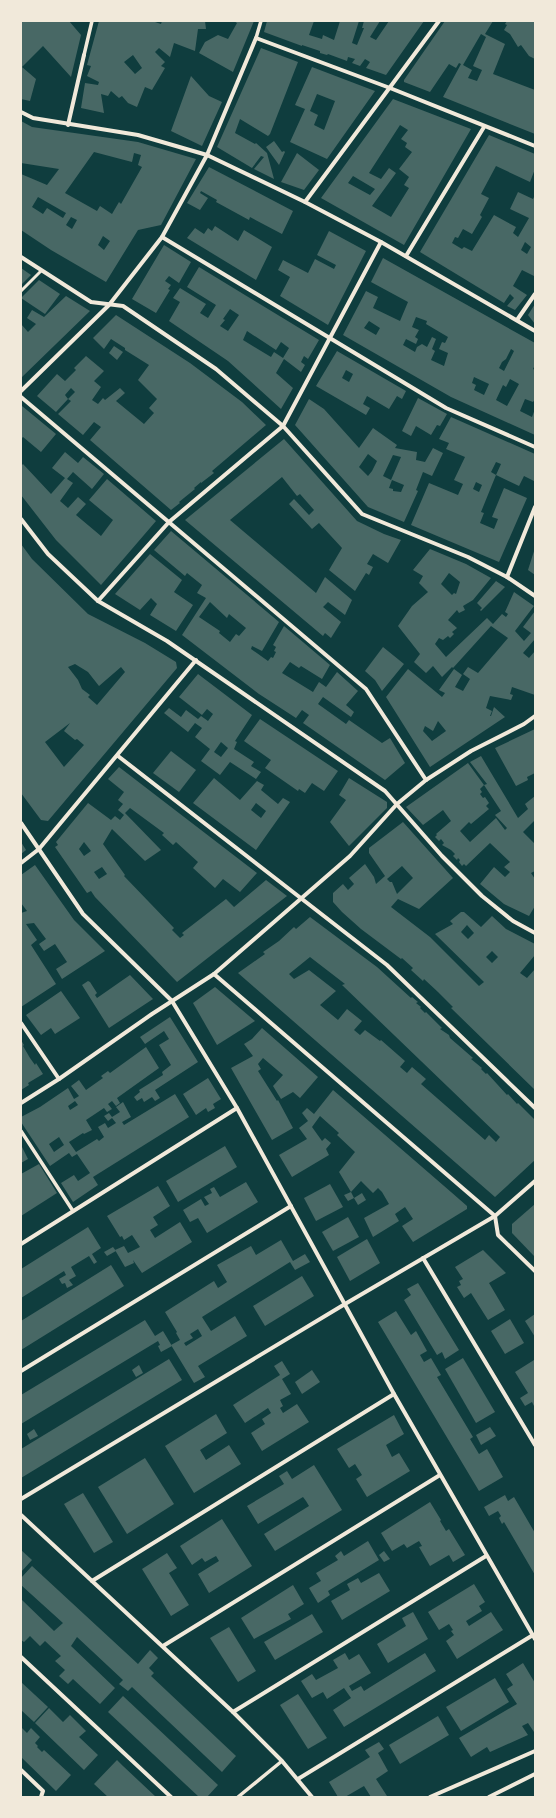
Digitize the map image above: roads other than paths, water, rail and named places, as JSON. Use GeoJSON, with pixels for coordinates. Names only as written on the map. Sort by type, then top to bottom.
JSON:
{"type":"FeatureCollection","features":[{"type":"Feature","properties":{"kind":"street"},"geometry":{"type":"LineString","coordinates":[[68,125],[92,21]]}},
{"type":"Feature","properties":{"kind":"street"},"geometry":{"type":"LineString","coordinates":[[21,391],[109,304],[162,237],[207,155],[256,38],[261,21]]}},
{"type":"Feature","properties":{"kind":"street"},"geometry":{"type":"LineString","coordinates":[[305,202],[439,21]]}},
{"type":"Feature","properties":{"kind":"street"},"geometry":{"type":"LineString","coordinates":[[256,38],[390,88],[484,127],[535,146]]}},
{"type":"Feature","properties":{"kind":"street"},"geometry":{"type":"LineString","coordinates":[[21,112],[33,118],[68,125],[138,135],[207,155],[305,202],[381,242],[535,331]]}},
{"type":"Feature","properties":{"kind":"street"},"geometry":{"type":"LineString","coordinates":[[406,256],[484,127]]}},
{"type":"Feature","properties":{"kind":"street"},"geometry":{"type":"LineString","coordinates":[[162,237],[446,408],[535,447]]}},
{"type":"Feature","properties":{"kind":"street"},"geometry":{"type":"LineString","coordinates":[[98,601],[168,522],[283,426],[381,242]]}},
{"type":"Feature","properties":{"kind":"street"},"geometry":{"type":"LineString","coordinates":[[21,257],[41,272],[91,302],[123,306],[216,369],[283,426],[362,514],[468,557],[507,577],[535,596]]}},
{"type":"Feature","properties":{"kind":"street"},"geometry":{"type":"LineString","coordinates":[[517,320],[535,294]]}},
{"type":"Feature","properties":{"kind":"street"},"geometry":{"type":"LineString","coordinates":[[21,397],[366,689],[426,780]]}},
{"type":"Feature","properties":{"kind":"street"},"geometry":{"type":"LineString","coordinates":[[507,577],[535,507]]}},
{"type":"Feature","properties":{"kind":"street"},"geometry":{"type":"LineString","coordinates":[[21,519],[48,554],[98,601],[167,641],[196,660],[385,791],[398,804],[442,856],[482,896],[513,921],[535,933]]}},
{"type":"Feature","properties":{"kind":"street"},"geometry":{"type":"LineString","coordinates":[[21,863],[39,849],[118,756],[196,660]]}},
{"type":"Feature","properties":{"kind":"street"},"geometry":{"type":"LineString","coordinates":[[21,1102],[59,1079],[172,1001],[214,974],[350,856],[398,804],[426,780],[471,751],[524,724],[535,716]]}},
{"type":"Feature","properties":{"kind":"street"},"geometry":{"type":"LineString","coordinates":[[118,756],[303,898],[387,965],[535,1108]]}},
{"type":"Feature","properties":{"kind":"street"},"geometry":{"type":"LineString","coordinates":[[21,823],[83,914],[172,1001],[237,1108],[394,1394],[534,1637],[298,1779]]}},
{"type":"Feature","properties":{"kind":"street"},"geometry":{"type":"LineString","coordinates":[[214,974],[495,1216],[498,1235],[535,1271]]}},
{"type":"Feature","properties":{"kind":"street"},"geometry":{"type":"LineString","coordinates":[[21,1023],[59,1079]]}},
{"type":"Feature","properties":{"kind":"street"},"geometry":{"type":"LineString","coordinates":[[21,1244],[237,1108]]}},
{"type":"Feature","properties":{"kind":"street"},"geometry":{"type":"LineString","coordinates":[[21,1131],[73,1211]]}},
{"type":"Feature","properties":{"kind":"street"},"geometry":{"type":"LineString","coordinates":[[21,1499],[345,1304],[495,1216],[535,1181]]}},
{"type":"Feature","properties":{"kind":"street"},"geometry":{"type":"LineString","coordinates":[[21,1371],[291,1206]]}},
{"type":"Feature","properties":{"kind":"street"},"geometry":{"type":"LineString","coordinates":[[423,1258],[535,1445]]}},
{"type":"Feature","properties":{"kind":"street"},"geometry":{"type":"LineString","coordinates":[[92,1580],[394,1394]]}},
{"type":"Feature","properties":{"kind":"street"},"geometry":{"type":"LineString","coordinates":[[163,1646],[440,1475]]}},
{"type":"Feature","properties":{"kind":"street"},"geometry":{"type":"LineString","coordinates":[[21,1514],[233,1712],[282,1761],[312,1797]]}},
{"type":"Feature","properties":{"kind":"street"},"geometry":{"type":"LineString","coordinates":[[233,1712],[486,1556]]}},
{"type":"Feature","properties":{"kind":"street"},"geometry":{"type":"LineString","coordinates":[[21,1657],[171,1797]]}},
{"type":"Feature","properties":{"kind":"street"},"geometry":{"type":"LineString","coordinates":[[430,1797],[535,1751]]}},
{"type":"Feature","properties":{"kind":"street"},"geometry":{"type":"LineString","coordinates":[[238,1797],[282,1761]]}},
{"type":"Feature","properties":{"kind":"street"},"geometry":{"type":"LineString","coordinates":[[21,1770],[43,1791],[42,1797]]}},
{"type":"Feature","properties":{"kind":"street"},"geometry":{"type":"LineString","coordinates":[[489,1797],[535,1774]]}},
{"type":"Feature","properties":{"kind":"lane"},"geometry":{"type":"LineString","coordinates":[[21,291],[41,272]]}}]}
